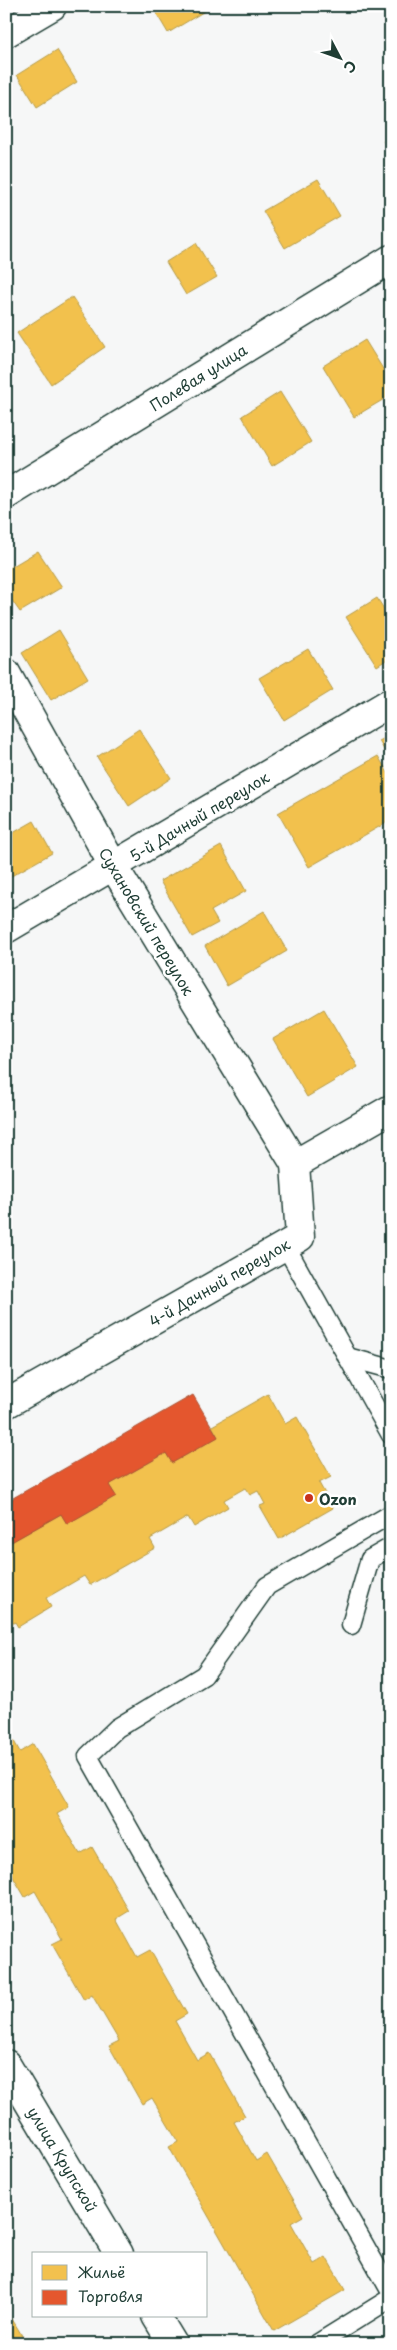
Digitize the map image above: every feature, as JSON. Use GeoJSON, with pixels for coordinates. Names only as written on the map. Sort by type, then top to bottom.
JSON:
{"type":"FeatureCollection","features":[{"type":"Feature","properties":{"kind":"street"},"geometry":{"type":"LineString","coordinates":[[6,33],[52,6]]}},
{"type":"Feature","properties":{"kind":"street","name":"Полевая улица"},"geometry":{"type":"LineString","coordinates":[[6,495],[391,259]]}},
{"type":"Feature","properties":{"kind":"street","name":"Сухановский переулок"},"geometry":{"type":"LineString","coordinates":[[6,673],[114,867],[295,1164]]}},
{"type":"Feature","properties":{"kind":"street","name":"5-й Дачный переулок"},"geometry":{"type":"LineString","coordinates":[[6,929],[391,702]]}},
{"type":"Feature","properties":{"kind":"street"},"geometry":{"type":"LineString","coordinates":[[295,1164],[391,1109]]}},
{"type":"Feature","properties":{"kind":"street","name":"4-й Дачный переулок"},"geometry":{"type":"LineString","coordinates":[[6,1404],[300,1236],[295,1164]]}},
{"type":"Feature","properties":{"kind":"street","name":"улица Крупской"},"geometry":{"type":"LineString","coordinates":[[6,2064],[118,2252]]}},
{"type":"Feature","properties":{"kind":"street"},"geometry":{"type":"LineString","coordinates":[[157,2318],[172,2344]]}},
{"type":"Feature","properties":{"kind":"lane"},"geometry":{"type":"LineString","coordinates":[[285,1245],[391,1435]]}},
{"type":"Feature","properties":{"kind":"lane"},"geometry":{"type":"LineString","coordinates":[[347,1357],[391,1369]]}},
{"type":"Feature","properties":{"kind":"lane"},"geometry":{"type":"LineString","coordinates":[[391,1514],[267,1586],[204,1675],[118,1728],[88,1756],[391,2292]]}},
{"type":"Feature","properties":{"kind":"lane"},"geometry":{"type":"LineString","coordinates":[[351,1626],[370,1559],[391,1548]]}},
{"type":"Feature","properties":{"kind":"lane"},"geometry":{"type":"LineString","coordinates":[[317,2344],[391,2298]]}},
{"type":"Feature","properties":{"kind":"building: Жильё"},"geometry":{"type":"Polygon","coordinates":[[[152,6],[213,6],[168,33],[152,6]]]}},
{"type":"Feature","properties":{"kind":"building: Жильё"},"geometry":{"type":"Polygon","coordinates":[[[57,50],[77,82],[37,107],[17,75],[57,50]]]}},
{"type":"Feature","properties":{"kind":"building: Жильё"},"geometry":{"type":"Polygon","coordinates":[[[391,136],[391,154],[383,141],[391,136]]]}},
{"type":"Feature","properties":{"kind":"building: Жильё"},"geometry":{"type":"Polygon","coordinates":[[[318,179],[340,216],[285,248],[263,211],[318,179]]]}},
{"type":"Feature","properties":{"kind":"building: Жильё"},"geometry":{"type":"Polygon","coordinates":[[[196,243],[217,277],[186,295],[166,262],[196,243]]]}},
{"type":"Feature","properties":{"kind":"building: Жильё"},"geometry":{"type":"Polygon","coordinates":[[[72,297],[105,347],[51,384],[17,333],[72,297]]]}},
{"type":"Feature","properties":{"kind":"building: Жильё"},"geometry":{"type":"Polygon","coordinates":[[[365,340],[391,382],[391,395],[354,417],[323,366],[365,340]]]}},
{"type":"Feature","properties":{"kind":"building: Жильё"},"geometry":{"type":"Polygon","coordinates":[[[280,392],[311,442],[272,466],[242,416],[280,392]]]}},
{"type":"Feature","properties":{"kind":"building: Жильё"},"geometry":{"type":"Polygon","coordinates":[[[38,551],[62,587],[20,612],[6,592],[6,570],[38,551]]]}},
{"type":"Feature","properties":{"kind":"building: Жильё"},"geometry":{"type":"Polygon","coordinates":[[[377,598],[391,620],[391,657],[377,666],[346,617],[377,598]]]}},
{"type":"Feature","properties":{"kind":"building: Жильё"},"geometry":{"type":"Polygon","coordinates":[[[59,630],[88,678],[51,700],[22,653],[59,630]]]}},
{"type":"Feature","properties":{"kind":"building: Жильё"},"geometry":{"type":"Polygon","coordinates":[[[308,649],[333,690],[284,720],[259,678],[308,649]]]}},
{"type":"Feature","properties":{"kind":"building: Жильё"},"geometry":{"type":"Polygon","coordinates":[[[139,729],[171,778],[129,806],[97,757],[139,729]]]}},
{"type":"Feature","properties":{"kind":"building: Жильё"},"geometry":{"type":"Polygon","coordinates":[[[391,735],[391,762],[379,741],[391,735]]]}},
{"type":"Feature","properties":{"kind":"building: Жильё"},"geometry":{"type":"Polygon","coordinates":[[[378,756],[391,778],[391,820],[309,867],[278,813],[378,756]]]}},
{"type":"Feature","properties":{"kind":"building: Жильё"},"geometry":{"type":"Polygon","coordinates":[[[34,821],[52,853],[6,879],[6,837],[34,821]]]}},
{"type":"Feature","properties":{"kind":"building: Жильё"},"geometry":{"type":"Polygon","coordinates":[[[221,846],[246,891],[211,911],[218,923],[192,937],[160,881],[221,846]]]}},
{"type":"Feature","properties":{"kind":"building: Жильё"},"geometry":{"type":"Polygon","coordinates":[[[264,911],[287,951],[227,986],[205,946],[264,911]]]}},
{"type":"Feature","properties":{"kind":"building: Жильё"},"geometry":{"type":"Polygon","coordinates":[[[324,1009],[358,1067],[307,1097],[273,1039],[324,1009]]]}},
{"type":"Feature","properties":{"kind":"building: Жильё"},"geometry":{"type":"Polygon","coordinates":[[[268,1394],[285,1424],[297,1417],[331,1477],[319,1483],[333,1508],[279,1539],[260,1506],[265,1504],[258,1491],[250,1495],[245,1488],[224,1500],[228,1507],[194,1527],[188,1517],[150,1539],[155,1548],[90,1585],[84,1576],[46,1598],[51,1607],[18,1627],[15,1622],[6,1627],[6,1559],[10,1557],[6,1551],[6,1545],[61,1514],[67,1524],[116,1496],[109,1485],[166,1453],[172,1463],[218,1437],[212,1426],[268,1394]]]}},
{"type":"Feature","properties":{"kind":"building: Жильё"},"geometry":{"type":"Polygon","coordinates":[[[6,1698],[12,1707],[6,1710],[6,1698]]]}},
{"type":"Feature","properties":{"kind":"building: Жильё"},"geometry":{"type":"Polygon","coordinates":[[[6,1727],[20,1752],[33,1744],[69,1807],[57,1814],[80,1854],[92,1847],[129,1911],[116,1919],[137,1957],[150,1950],[187,2014],[175,2021],[197,2060],[209,2053],[245,2116],[234,2122],[256,2161],[267,2154],[303,2216],[291,2223],[314,2264],[326,2257],[345,2290],[274,2331],[169,2147],[178,2142],[152,2098],[142,2104],[109,2046],[119,2041],[92,1995],[84,2000],[52,1944],[62,1939],[35,1891],[25,1897],[6,1865],[6,1727]]]}},
{"type":"Feature","properties":{"kind":"building: Жильё"},"geometry":{"type":"Polygon","coordinates":[[[6,2309],[27,2344],[6,2344],[6,2309]]]}},
{"type":"Feature","properties":{"kind":"building: Торговля"},"geometry":{"type":"Polygon","coordinates":[[[193,1395],[218,1437],[172,1463],[166,1453],[109,1485],[116,1496],[67,1524],[61,1514],[6,1545],[6,1502],[193,1395]]]}},
{"type":"Feature","properties":{"kind":"place","name":"Ozon"},"geometry":{"type":"Point","coordinates":[309,1498]}}]}
